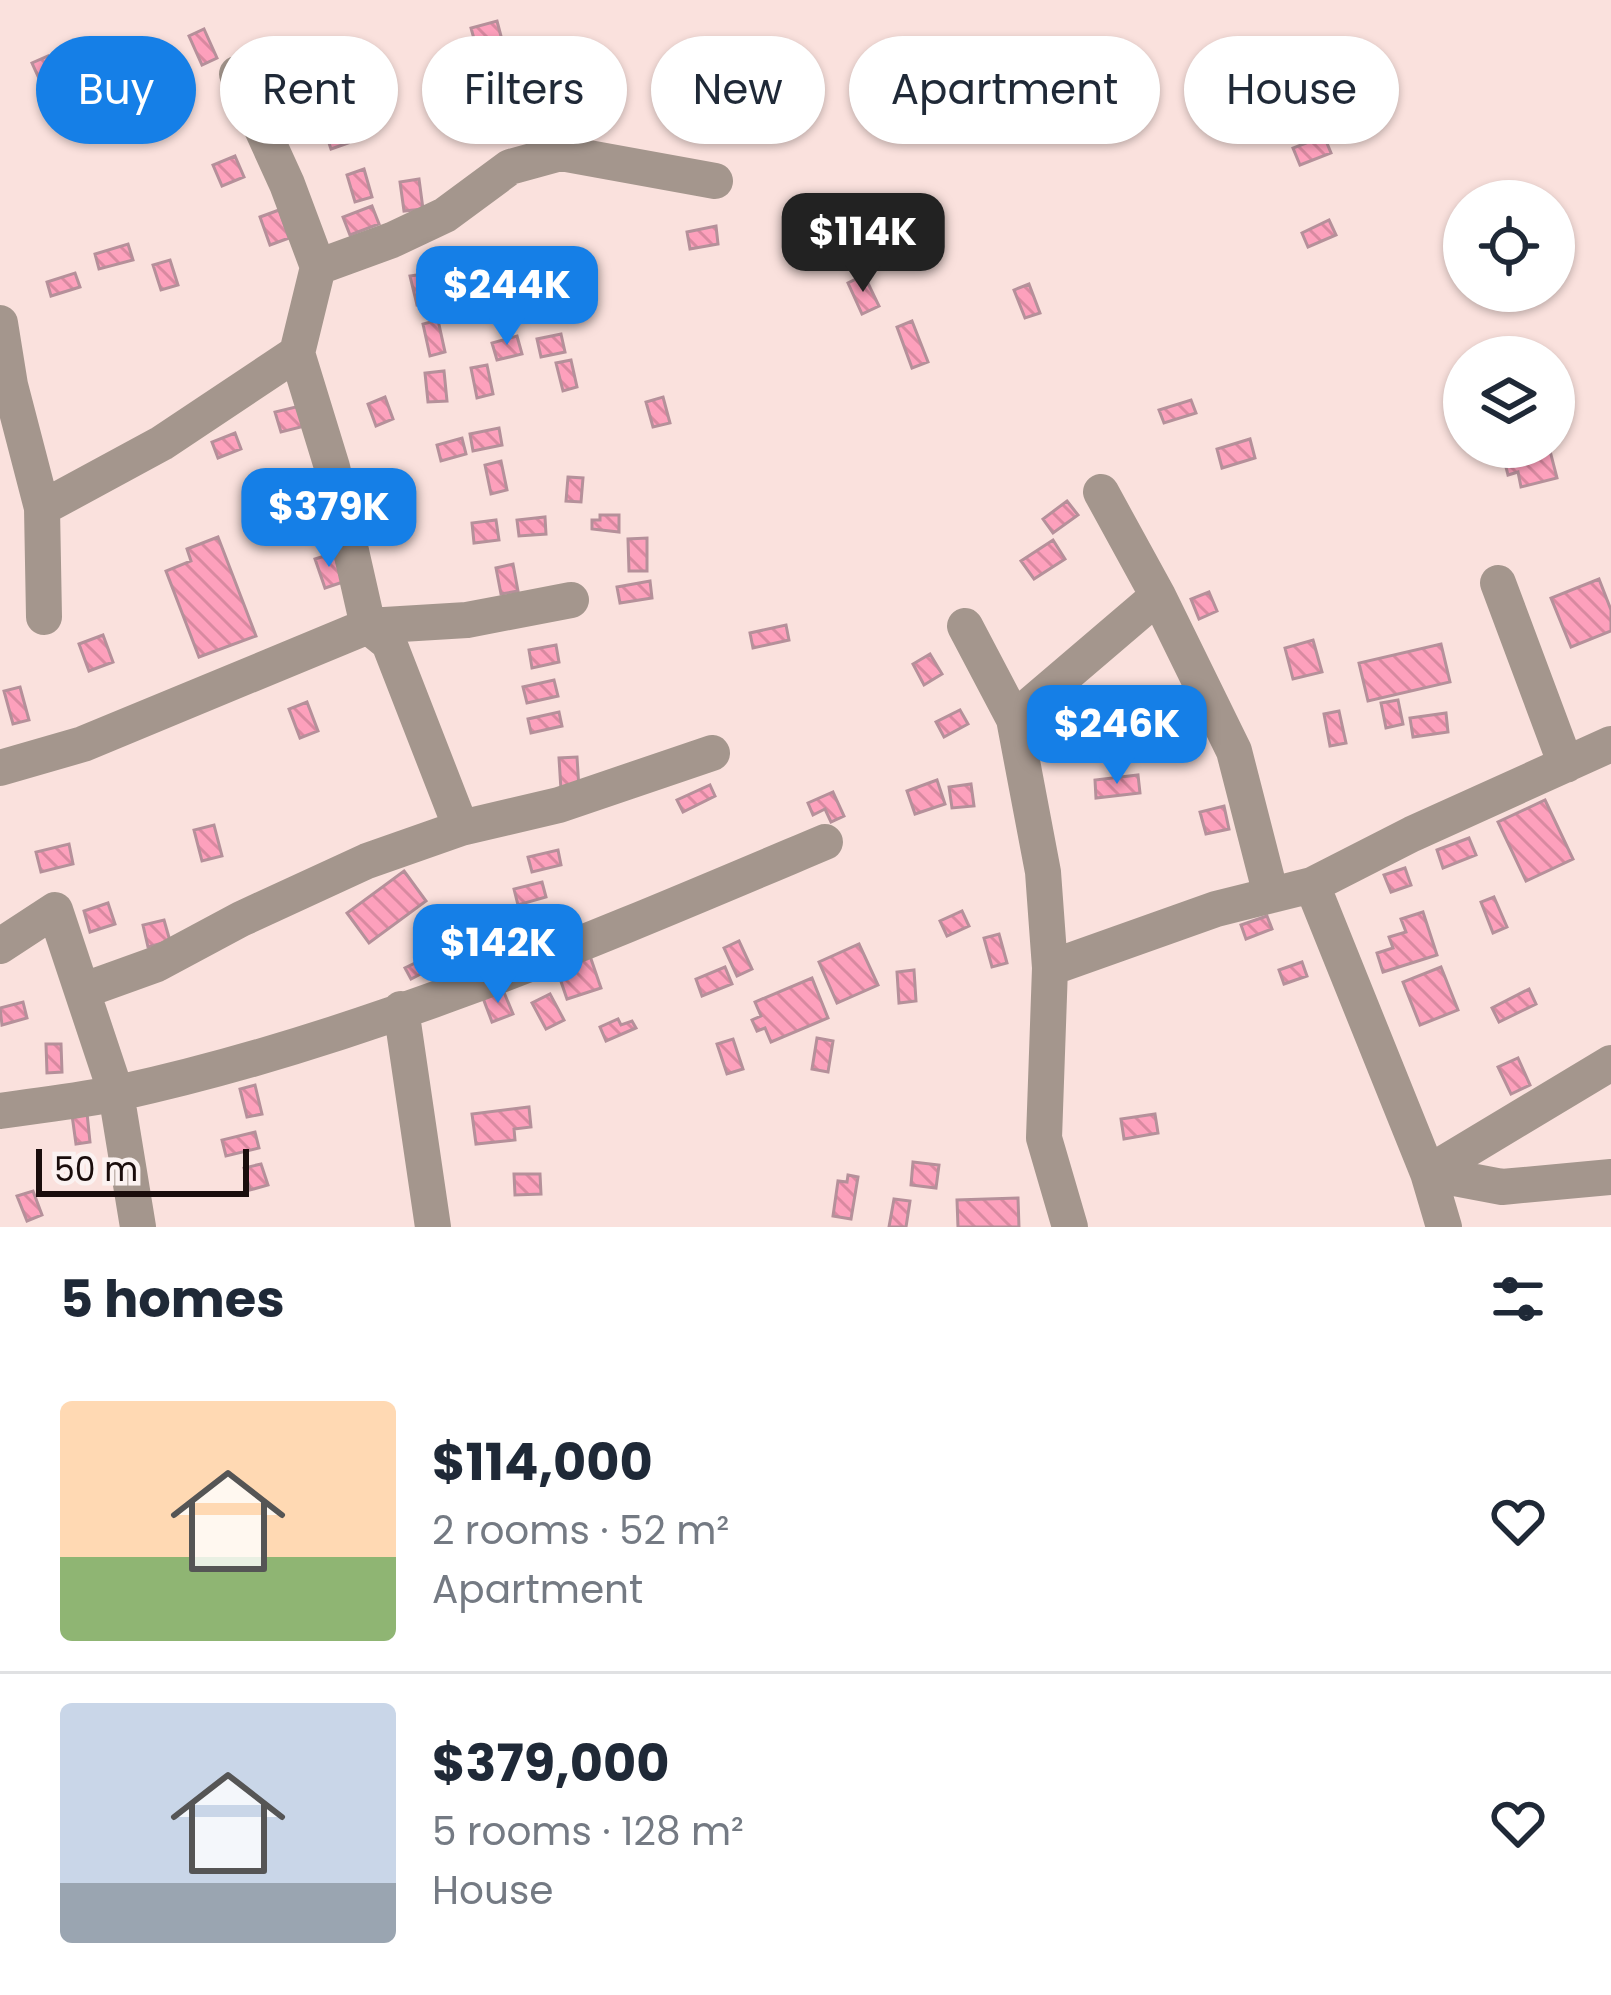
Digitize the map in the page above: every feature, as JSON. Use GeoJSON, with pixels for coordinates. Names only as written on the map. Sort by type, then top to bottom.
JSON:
{"type":"FeatureCollection","features":[{"type":"Feature","properties":{"kind":"street"},"geometry":{"type":"LineString","coordinates":[[269,144],[318,267],[297,353],[332,467],[368,626],[389,643],[460,828]]}},
{"type":"Feature","properties":{"kind":"street"},"geometry":{"type":"LineString","coordinates":[[318,267],[445,215],[510,167],[561,153],[715,181]]}},
{"type":"Feature","properties":{"kind":"street"},"geometry":{"type":"LineString","coordinates":[[0,323],[10,386],[42,508],[44,617]]}},
{"type":"Feature","properties":{"kind":"street"},"geometry":{"type":"LineString","coordinates":[[42,508],[162,442],[297,353]]}},
{"type":"Feature","properties":{"kind":"street"},"geometry":{"type":"LineString","coordinates":[[1101,492],[1234,751],[1271,895]]}},
{"type":"Feature","properties":{"kind":"street"},"geometry":{"type":"LineString","coordinates":[[1498,583],[1566,765]]}},
{"type":"Feature","properties":{"kind":"street"},"geometry":{"type":"LineString","coordinates":[[1014,718],[1158,596]]}},
{"type":"Feature","properties":{"kind":"street"},"geometry":{"type":"LineString","coordinates":[[0,768],[83,744],[368,626],[467,620],[572,600]]}},
{"type":"Feature","properties":{"kind":"street"},"geometry":{"type":"LineString","coordinates":[[965,626],[1014,718],[1043,872],[1050,968],[1044,1138],[1070,1227]]}},
{"type":"Feature","properties":{"kind":"street"},"geometry":{"type":"LineString","coordinates":[[1050,968],[1216,909],[1312,885],[1611,744]]}},
{"type":"Feature","properties":{"kind":"street"},"geometry":{"type":"LineString","coordinates":[[82,992],[157,964],[367,861],[460,828],[559,805],[712,753]]}},
{"type":"Feature","properties":{"kind":"street"},"geometry":{"type":"LineString","coordinates":[[0,1111],[116,1093],[266,1054],[615,931],[825,842]]}},
{"type":"Feature","properties":{"kind":"street"},"geometry":{"type":"LineString","coordinates":[[1312,885],[1428,1173],[1444,1227]]}},
{"type":"Feature","properties":{"kind":"street"},"geometry":{"type":"LineString","coordinates":[[0,946],[55,910],[116,1093],[138,1227]]}},
{"type":"Feature","properties":{"kind":"street"},"geometry":{"type":"LineString","coordinates":[[401,1009],[433,1227]]}},
{"type":"Feature","properties":{"kind":"street"},"geometry":{"type":"LineString","coordinates":[[1428,1173],[1611,1063]]}},
{"type":"Feature","properties":{"kind":"street"},"geometry":{"type":"LineString","coordinates":[[1428,1173],[1502,1187],[1611,1177]]}},
{"type":"Feature","properties":{"kind":"building"},"geometry":{"type":"Polygon","coordinates":[[[497,21],[501,36],[473,36],[471,28],[497,21]]]}},
{"type":"Feature","properties":{"kind":"building"},"geometry":{"type":"Polygon","coordinates":[[[204,29],[217,58],[202,65],[196,36],[189,36],[204,29]]]}},
{"type":"Feature","properties":{"kind":"building"},"geometry":{"type":"Polygon","coordinates":[[[1327,144],[1331,153],[1300,165],[1293,148],[1327,144]]]}},
{"type":"Feature","properties":{"kind":"building"},"geometry":{"type":"Polygon","coordinates":[[[235,156],[244,177],[222,186],[213,165],[235,156]]]}},
{"type":"Feature","properties":{"kind":"building"},"geometry":{"type":"Polygon","coordinates":[[[364,169],[372,197],[355,202],[347,175],[364,169]]]}},
{"type":"Feature","properties":{"kind":"building"},"geometry":{"type":"Polygon","coordinates":[[[419,179],[423,209],[404,211],[400,182],[419,179]]]}},
{"type":"Feature","properties":{"kind":"building"},"geometry":{"type":"Polygon","coordinates":[[[372,206],[379,224],[350,235],[343,217],[372,206]]]}},
{"type":"Feature","properties":{"kind":"building"},"geometry":{"type":"Polygon","coordinates":[[[279,210],[289,238],[270,245],[260,217],[279,210]]]}},
{"type":"Feature","properties":{"kind":"building"},"geometry":{"type":"Polygon","coordinates":[[[1329,220],[1336,235],[1308,247],[1302,233],[1329,220]]]}},
{"type":"Feature","properties":{"kind":"building"},"geometry":{"type":"Polygon","coordinates":[[[716,226],[718,244],[690,249],[687,232],[716,226]]]}},
{"type":"Feature","properties":{"kind":"building"},"geometry":{"type":"Polygon","coordinates":[[[128,244],[133,260],[99,269],[95,254],[128,244]]]}},
{"type":"Feature","properties":{"kind":"building"},"geometry":{"type":"Polygon","coordinates":[[[545,251],[551,271],[523,279],[517,259],[545,251]]]}},
{"type":"Feature","properties":{"kind":"building"},"geometry":{"type":"Polygon","coordinates":[[[484,259],[487,276],[461,283],[456,265],[484,259]]]}},
{"type":"Feature","properties":{"kind":"building"},"geometry":{"type":"Polygon","coordinates":[[[170,260],[178,285],[161,290],[153,265],[170,260]]]}},
{"type":"Feature","properties":{"kind":"building"},"geometry":{"type":"Polygon","coordinates":[[[75,273],[80,287],[51,296],[47,282],[75,273]]]}},
{"type":"Feature","properties":{"kind":"building"},"geometry":{"type":"Polygon","coordinates":[[[424,274],[430,302],[417,305],[410,276],[424,274]]]}},
{"type":"Feature","properties":{"kind":"building"},"geometry":{"type":"Polygon","coordinates":[[[864,275],[879,306],[862,314],[848,283],[864,275]]]}},
{"type":"Feature","properties":{"kind":"building"},"geometry":{"type":"Polygon","coordinates":[[[1029,284],[1040,313],[1025,318],[1014,290],[1029,284]]]}},
{"type":"Feature","properties":{"kind":"building"},"geometry":{"type":"Polygon","coordinates":[[[438,320],[445,352],[430,356],[423,324],[438,320]]]}},
{"type":"Feature","properties":{"kind":"building"},"geometry":{"type":"Polygon","coordinates":[[[912,321],[928,362],[912,368],[897,327],[912,321]]]}},
{"type":"Feature","properties":{"kind":"building"},"geometry":{"type":"Polygon","coordinates":[[[561,334],[565,352],[541,357],[537,339],[561,334]]]}},
{"type":"Feature","properties":{"kind":"building"},"geometry":{"type":"Polygon","coordinates":[[[517,336],[522,354],[497,360],[492,343],[517,336]]]}},
{"type":"Feature","properties":{"kind":"building"},"geometry":{"type":"Polygon","coordinates":[[[571,360],[577,387],[563,391],[556,363],[571,360]]]}},
{"type":"Feature","properties":{"kind":"building"},"geometry":{"type":"Polygon","coordinates":[[[487,365],[493,394],[477,398],[471,368],[487,365]]]}},
{"type":"Feature","properties":{"kind":"building"},"geometry":{"type":"Polygon","coordinates":[[[444,371],[447,401],[428,402],[425,373],[444,371]]]}},
{"type":"Feature","properties":{"kind":"building"},"geometry":{"type":"Polygon","coordinates":[[[385,397],[393,419],[376,426],[368,404],[385,397]]]}},
{"type":"Feature","properties":{"kind":"building"},"geometry":{"type":"Polygon","coordinates":[[[663,397],[670,423],[653,427],[646,402],[663,397]]]}},
{"type":"Feature","properties":{"kind":"building"},"geometry":{"type":"Polygon","coordinates":[[[1191,400],[1196,413],[1164,423],[1159,410],[1191,400]]]}},
{"type":"Feature","properties":{"kind":"building"},"geometry":{"type":"Polygon","coordinates":[[[304,405],[309,425],[281,432],[275,412],[304,405]]]}},
{"type":"Feature","properties":{"kind":"building"},"geometry":{"type":"Polygon","coordinates":[[[499,428],[502,445],[473,451],[470,434],[499,428]]]}},
{"type":"Feature","properties":{"kind":"building"},"geometry":{"type":"Polygon","coordinates":[[[235,433],[241,449],[218,458],[212,442],[235,433]]]}},
{"type":"Feature","properties":{"kind":"building"},"geometry":{"type":"Polygon","coordinates":[[[462,438],[466,454],[441,461],[437,445],[462,438]]]}},
{"type":"Feature","properties":{"kind":"building"},"geometry":{"type":"Polygon","coordinates":[[[1250,439],[1255,458],[1222,468],[1217,449],[1250,439]]]}},
{"type":"Feature","properties":{"kind":"building"},"geometry":{"type":"Polygon","coordinates":[[[501,461],[507,490],[491,494],[485,465],[501,461]]]}},
{"type":"Feature","properties":{"kind":"building"},"geometry":{"type":"Polygon","coordinates":[[[1506,468],[1554,468],[1557,478],[1521,487],[1518,472],[1508,475],[1506,468]]]}},
{"type":"Feature","properties":{"kind":"building"},"geometry":{"type":"Polygon","coordinates":[[[568,477],[583,478],[581,502],[566,501],[568,477]]]}},
{"type":"Feature","properties":{"kind":"building"},"geometry":{"type":"Polygon","coordinates":[[[1067,501],[1078,515],[1053,533],[1043,519],[1067,501]]]}},
{"type":"Feature","properties":{"kind":"building"},"geometry":{"type":"Polygon","coordinates":[[[600,515],[619,515],[619,532],[592,529],[592,520],[600,520],[600,515]]]}},
{"type":"Feature","properties":{"kind":"building"},"geometry":{"type":"Polygon","coordinates":[[[545,517],[546,534],[519,536],[517,520],[545,517]]]}},
{"type":"Feature","properties":{"kind":"building"},"geometry":{"type":"Polygon","coordinates":[[[496,520],[499,540],[474,543],[472,523],[496,520]]]}},
{"type":"Feature","properties":{"kind":"building"},"geometry":{"type":"Polygon","coordinates":[[[218,537],[256,636],[199,657],[166,571],[191,561],[187,549],[218,537]]]}},
{"type":"Feature","properties":{"kind":"building"},"geometry":{"type":"Polygon","coordinates":[[[647,538],[647,571],[629,571],[628,539],[647,538]]]}},
{"type":"Feature","properties":{"kind":"building"},"geometry":{"type":"Polygon","coordinates":[[[1053,540],[1065,559],[1034,579],[1021,561],[1053,540]]]}},
{"type":"Feature","properties":{"kind":"building"},"geometry":{"type":"Polygon","coordinates":[[[334,553],[343,582],[325,588],[315,559],[334,553]]]}},
{"type":"Feature","properties":{"kind":"building"},"geometry":{"type":"Polygon","coordinates":[[[513,564],[518,591],[501,594],[496,568],[513,564]]]}},
{"type":"Feature","properties":{"kind":"building"},"geometry":{"type":"Polygon","coordinates":[[[1599,579],[1611,610],[1611,631],[1571,647],[1551,598],[1599,579]]]}},
{"type":"Feature","properties":{"kind":"building"},"geometry":{"type":"Polygon","coordinates":[[[650,581],[652,598],[620,603],[617,587],[650,581]]]}},
{"type":"Feature","properties":{"kind":"building"},"geometry":{"type":"Polygon","coordinates":[[[1209,592],[1217,611],[1199,619],[1191,599],[1209,592]]]}},
{"type":"Feature","properties":{"kind":"building"},"geometry":{"type":"Polygon","coordinates":[[[786,625],[789,640],[753,648],[750,633],[786,625]]]}},
{"type":"Feature","properties":{"kind":"building"},"geometry":{"type":"Polygon","coordinates":[[[103,635],[113,662],[89,671],[79,644],[103,635]]]}},
{"type":"Feature","properties":{"kind":"building"},"geometry":{"type":"Polygon","coordinates":[[[1313,640],[1322,672],[1293,679],[1285,648],[1313,640]]]}},
{"type":"Feature","properties":{"kind":"building"},"geometry":{"type":"Polygon","coordinates":[[[1441,644],[1450,682],[1368,701],[1359,663],[1441,644]]]}},
{"type":"Feature","properties":{"kind":"building"},"geometry":{"type":"Polygon","coordinates":[[[556,645],[559,662],[532,668],[529,650],[556,645]]]}},
{"type":"Feature","properties":{"kind":"building"},"geometry":{"type":"Polygon","coordinates":[[[930,654],[942,674],[924,685],[913,664],[930,654]]]}},
{"type":"Feature","properties":{"kind":"building"},"geometry":{"type":"Polygon","coordinates":[[[554,680],[558,696],[527,703],[523,687],[554,680]]]}},
{"type":"Feature","properties":{"kind":"building"},"geometry":{"type":"Polygon","coordinates":[[[20,687],[29,720],[13,724],[4,691],[20,687]]]}},
{"type":"Feature","properties":{"kind":"building"},"geometry":{"type":"Polygon","coordinates":[[[1398,700],[1403,724],[1386,728],[1381,703],[1398,700]]]}},
{"type":"Feature","properties":{"kind":"building"},"geometry":{"type":"Polygon","coordinates":[[[307,702],[318,731],[300,738],[289,709],[307,702]]]}},
{"type":"Feature","properties":{"kind":"building"},"geometry":{"type":"Polygon","coordinates":[[[960,710],[968,724],[944,737],[936,722],[960,710]]]}},
{"type":"Feature","properties":{"kind":"building"},"geometry":{"type":"Polygon","coordinates":[[[1339,711],[1346,743],[1330,746],[1324,714],[1339,711]]]}},
{"type":"Feature","properties":{"kind":"building"},"geometry":{"type":"Polygon","coordinates":[[[559,712],[562,726],[531,733],[528,719],[559,712]]]}},
{"type":"Feature","properties":{"kind":"building"},"geometry":{"type":"Polygon","coordinates":[[[1446,713],[1448,732],[1413,737],[1410,718],[1446,713]]]}},
{"type":"Feature","properties":{"kind":"building"},"geometry":{"type":"Polygon","coordinates":[[[577,757],[579,789],[561,790],[559,758],[577,757]]]}},
{"type":"Feature","properties":{"kind":"building"},"geometry":{"type":"Polygon","coordinates":[[[1138,775],[1140,793],[1096,798],[1095,780],[1138,775]]]}},
{"type":"Feature","properties":{"kind":"building"},"geometry":{"type":"Polygon","coordinates":[[[937,780],[945,804],[915,814],[907,791],[937,780]]]}},
{"type":"Feature","properties":{"kind":"building"},"geometry":{"type":"Polygon","coordinates":[[[971,784],[974,806],[952,808],[949,787],[971,784]]]}},
{"type":"Feature","properties":{"kind":"building"},"geometry":{"type":"Polygon","coordinates":[[[710,785],[715,796],[683,812],[677,800],[710,785]]]}},
{"type":"Feature","properties":{"kind":"building"},"geometry":{"type":"Polygon","coordinates":[[[833,792],[844,816],[831,822],[825,809],[813,815],[808,803],[833,792]]]}},
{"type":"Feature","properties":{"kind":"building"},"geometry":{"type":"Polygon","coordinates":[[[1545,800],[1573,859],[1526,881],[1498,822],[1545,800]]]}},
{"type":"Feature","properties":{"kind":"building"},"geometry":{"type":"Polygon","coordinates":[[[1224,806],[1229,829],[1206,834],[1200,812],[1224,806]]]}},
{"type":"Feature","properties":{"kind":"building"},"geometry":{"type":"Polygon","coordinates":[[[214,825],[222,856],[202,861],[194,830],[214,825]]]}},
{"type":"Feature","properties":{"kind":"building"},"geometry":{"type":"Polygon","coordinates":[[[1469,838],[1476,855],[1443,868],[1437,850],[1469,838]]]}},
{"type":"Feature","properties":{"kind":"building"},"geometry":{"type":"Polygon","coordinates":[[[69,844],[73,864],[41,872],[36,852],[69,844]]]}},
{"type":"Feature","properties":{"kind":"building"},"geometry":{"type":"Polygon","coordinates":[[[558,850],[561,865],[532,872],[528,857],[558,850]]]}},
{"type":"Feature","properties":{"kind":"building"},"geometry":{"type":"Polygon","coordinates":[[[1405,868],[1411,885],[1391,892],[1384,875],[1405,868]]]}},
{"type":"Feature","properties":{"kind":"building"},"geometry":{"type":"Polygon","coordinates":[[[404,871],[426,901],[369,943],[347,913],[404,871]]]}},
{"type":"Feature","properties":{"kind":"building"},"geometry":{"type":"Polygon","coordinates":[[[542,882],[546,897],[518,905],[514,889],[542,882]]]}},
{"type":"Feature","properties":{"kind":"building"},"geometry":{"type":"Polygon","coordinates":[[[1494,897],[1507,927],[1493,933],[1481,902],[1494,897]]]}},
{"type":"Feature","properties":{"kind":"building"},"geometry":{"type":"Polygon","coordinates":[[[108,903],[115,924],[90,932],[84,911],[108,903]]]}},
{"type":"Feature","properties":{"kind":"building"},"geometry":{"type":"Polygon","coordinates":[[[962,911],[969,926],[947,936],[940,921],[962,911]]]}},
{"type":"Feature","properties":{"kind":"building"},"geometry":{"type":"Polygon","coordinates":[[[511,912],[516,933],[498,936],[494,915],[511,912]]]}},
{"type":"Feature","properties":{"kind":"building"},"geometry":{"type":"Polygon","coordinates":[[[1423,912],[1437,955],[1383,972],[1377,953],[1393,948],[1389,937],[1406,932],[1401,919],[1423,912]]]}},
{"type":"Feature","properties":{"kind":"building"},"geometry":{"type":"Polygon","coordinates":[[[1267,916],[1272,929],[1246,939],[1241,925],[1267,916]]]}},
{"type":"Feature","properties":{"kind":"building"},"geometry":{"type":"Polygon","coordinates":[[[164,920],[170,941],[148,947],[143,925],[164,920]]]}},
{"type":"Feature","properties":{"kind":"building"},"geometry":{"type":"Polygon","coordinates":[[[999,934],[1007,963],[992,967],[984,938],[999,934]]]}},
{"type":"Feature","properties":{"kind":"building"},"geometry":{"type":"Polygon","coordinates":[[[739,941],[752,969],[737,976],[724,948],[739,941]]]}},
{"type":"Feature","properties":{"kind":"building"},"geometry":{"type":"Polygon","coordinates":[[[859,944],[878,985],[837,1003],[819,962],[859,944]]]}},
{"type":"Feature","properties":{"kind":"building"},"geometry":{"type":"Polygon","coordinates":[[[434,954],[440,964],[411,979],[405,968],[434,954]]]}},
{"type":"Feature","properties":{"kind":"building"},"geometry":{"type":"Polygon","coordinates":[[[590,956],[601,988],[567,999],[556,967],[590,956]]]}},
{"type":"Feature","properties":{"kind":"building"},"geometry":{"type":"Polygon","coordinates":[[[1302,962],[1307,976],[1284,984],[1279,970],[1302,962]]]}},
{"type":"Feature","properties":{"kind":"building"},"geometry":{"type":"Polygon","coordinates":[[[725,967],[732,984],[702,996],[696,979],[725,967]]]}},
{"type":"Feature","properties":{"kind":"building"},"geometry":{"type":"Polygon","coordinates":[[[1441,967],[1458,1010],[1420,1025],[1403,982],[1441,967]]]}},
{"type":"Feature","properties":{"kind":"building"},"geometry":{"type":"Polygon","coordinates":[[[914,970],[916,1001],[899,1003],[897,972],[914,970]]]}},
{"type":"Feature","properties":{"kind":"building"},"geometry":{"type":"Polygon","coordinates":[[[812,978],[828,1018],[771,1042],[765,1028],[757,1031],[752,1020],[761,1016],[755,1002],[812,978]]]}},
{"type":"Feature","properties":{"kind":"building"},"geometry":{"type":"Polygon","coordinates":[[[1529,989],[1536,1004],[1499,1022],[1492,1008],[1529,989]]]}},
{"type":"Feature","properties":{"kind":"building"},"geometry":{"type":"Polygon","coordinates":[[[503,990],[513,1014],[492,1022],[483,998],[503,990]]]}},
{"type":"Feature","properties":{"kind":"building"},"geometry":{"type":"Polygon","coordinates":[[[550,994],[564,1020],[546,1029],[532,1003],[550,994]]]}},
{"type":"Feature","properties":{"kind":"building"},"geometry":{"type":"Polygon","coordinates":[[[23,1002],[27,1018],[2,1025],[0,1008],[23,1002]]]}},
{"type":"Feature","properties":{"kind":"building"},"geometry":{"type":"Polygon","coordinates":[[[618,1019],[621,1025],[632,1021],[636,1028],[606,1041],[600,1027],[618,1019]]]}},
{"type":"Feature","properties":{"kind":"building"},"geometry":{"type":"Polygon","coordinates":[[[817,1038],[833,1041],[828,1072],[812,1069],[817,1038]]]}},
{"type":"Feature","properties":{"kind":"building"},"geometry":{"type":"Polygon","coordinates":[[[733,1039],[743,1069],[727,1074],[717,1044],[733,1039]]]}},
{"type":"Feature","properties":{"kind":"building"},"geometry":{"type":"Polygon","coordinates":[[[46,1044],[61,1044],[62,1072],[47,1073],[46,1044]]]}},
{"type":"Feature","properties":{"kind":"building"},"geometry":{"type":"Polygon","coordinates":[[[1518,1058],[1530,1085],[1511,1094],[1498,1067],[1518,1058]]]}},
{"type":"Feature","properties":{"kind":"building"},"geometry":{"type":"Polygon","coordinates":[[[255,1085],[262,1114],[247,1117],[240,1089],[255,1085]]]}},
{"type":"Feature","properties":{"kind":"building"},"geometry":{"type":"Polygon","coordinates":[[[529,1107],[531,1127],[514,1129],[515,1140],[476,1144],[472,1114],[529,1107]]]}},
{"type":"Feature","properties":{"kind":"building"},"geometry":{"type":"Polygon","coordinates":[[[87,1113],[90,1142],[76,1144],[72,1115],[87,1113]]]}},
{"type":"Feature","properties":{"kind":"building"},"geometry":{"type":"Polygon","coordinates":[[[1155,1114],[1158,1133],[1124,1139],[1121,1119],[1155,1114]]]}},
{"type":"Feature","properties":{"kind":"building"},"geometry":{"type":"Polygon","coordinates":[[[255,1132],[259,1148],[226,1156],[222,1140],[255,1132]]]}},
{"type":"Feature","properties":{"kind":"building"},"geometry":{"type":"Polygon","coordinates":[[[913,1162],[939,1165],[936,1188],[911,1185],[913,1162]]]}},
{"type":"Feature","properties":{"kind":"building"},"geometry":{"type":"Polygon","coordinates":[[[261,1164],[268,1185],[250,1190],[244,1168],[261,1164]]]}},
{"type":"Feature","properties":{"kind":"building"},"geometry":{"type":"Polygon","coordinates":[[[514,1174],[540,1174],[541,1194],[515,1195],[514,1174]]]}},
{"type":"Feature","properties":{"kind":"building"},"geometry":{"type":"Polygon","coordinates":[[[848,1175],[858,1177],[851,1219],[833,1216],[838,1181],[847,1182],[848,1175]]]}},
{"type":"Feature","properties":{"kind":"building"},"geometry":{"type":"Polygon","coordinates":[[[33,1191],[42,1215],[27,1221],[17,1196],[33,1191]]]}},
{"type":"Feature","properties":{"kind":"building"},"geometry":{"type":"Polygon","coordinates":[[[1018,1198],[1019,1227],[958,1227],[957,1200],[1018,1198]]]}},
{"type":"Feature","properties":{"kind":"building"},"geometry":{"type":"Polygon","coordinates":[[[894,1199],[910,1201],[906,1227],[889,1227],[894,1199]]]}}]}
